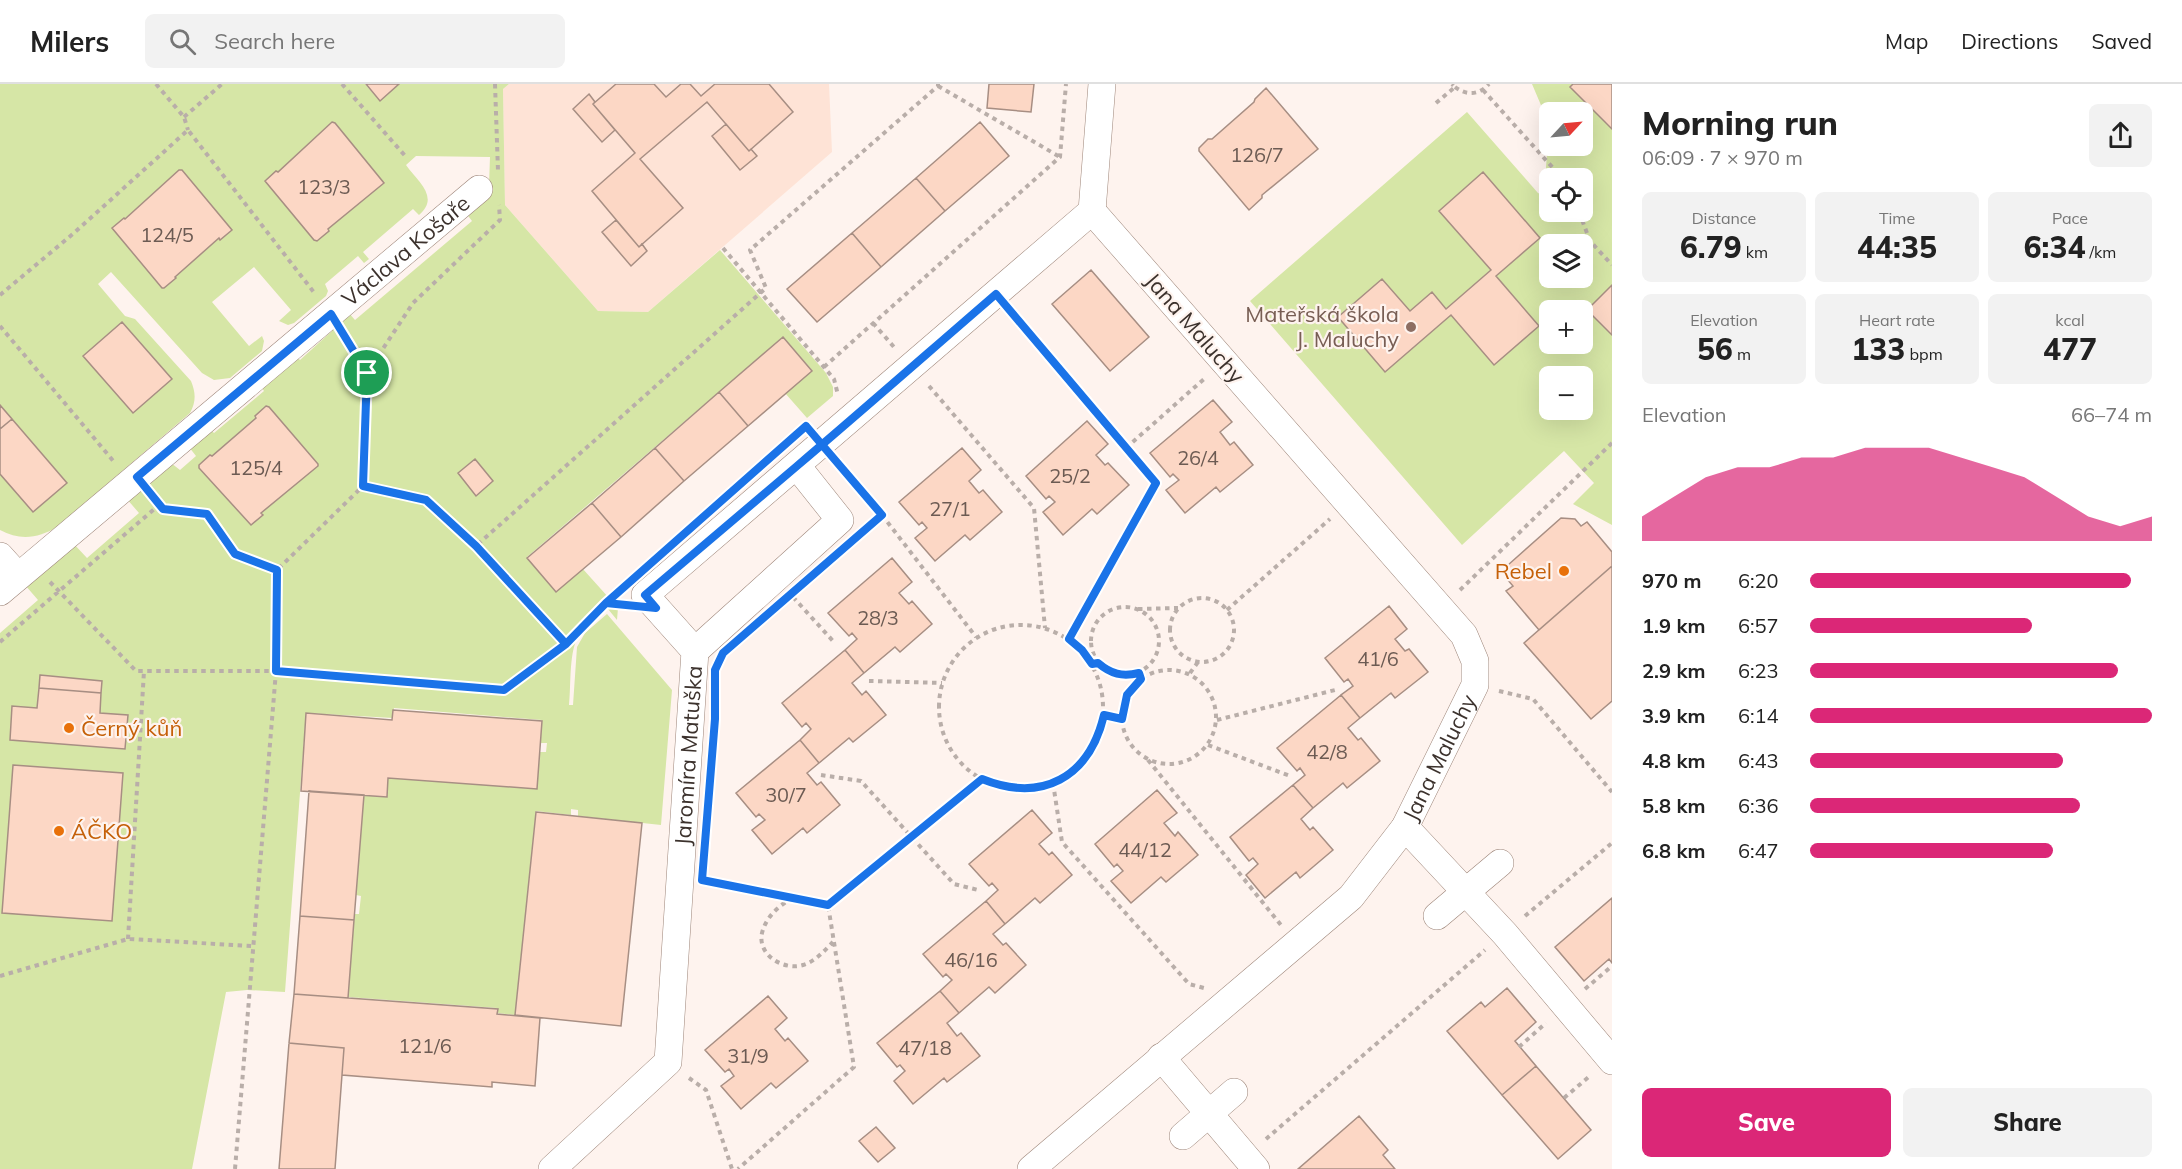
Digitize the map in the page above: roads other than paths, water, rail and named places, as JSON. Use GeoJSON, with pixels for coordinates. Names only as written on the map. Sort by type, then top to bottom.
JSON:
{"type":"FeatureCollection","features":[{"type":"Feature","properties":{"kind":"street"},"geometry":{"type":"LineString","coordinates":[[695,651],[840,520],[797,466],[1092,212],[1102,84]]}},
{"type":"Feature","properties":{"kind":"street","name":"Václava Košaře"},"geometry":{"type":"LineString","coordinates":[[18,577],[127,471],[492,187]]}},
{"type":"Feature","properties":{"kind":"street","name":"Jana Maluchy"},"geometry":{"type":"LineString","coordinates":[[1031,1169],[1351,897],[1405,827],[1475,685],[1475,661],[1464,635],[1092,212]]}},
{"type":"Feature","properties":{"kind":"street","name":"Jaromíra Matuška"},"geometry":{"type":"LineString","coordinates":[[552,1169],[668,1062],[695,651],[645,595],[797,466]]}},
{"type":"Feature","properties":{"kind":"street"},"geometry":{"type":"LineString","coordinates":[[0,556],[18,577]]}},
{"type":"Feature","properties":{"kind":"street"},"geometry":{"type":"LineString","coordinates":[[1405,827],[1505,934],[1611,1060]]}},
{"type":"Feature","properties":{"kind":"street"},"geometry":{"type":"LineString","coordinates":[[1437,916],[1500,863]]}},
{"type":"Feature","properties":{"kind":"street"},"geometry":{"type":"LineString","coordinates":[[1161,1057],[1250,1163]]}},
{"type":"Feature","properties":{"kind":"street"},"geometry":{"type":"LineString","coordinates":[[1183,1136],[1234,1092]]}},
{"type":"Feature","properties":{"kind":"place","name":"Mateřská škola J. Maluchy"},"geometry":{"type":"Point","coordinates":[1411,327]}},
{"type":"Feature","properties":{"kind":"place","name":"Rebel"},"geometry":{"type":"Point","coordinates":[1564,571]}},
{"type":"Feature","properties":{"kind":"place","name":"Černý kůň"},"geometry":{"type":"Point","coordinates":[69,728]}},
{"type":"Feature","properties":{"kind":"place","name":"ÁČKO"},"geometry":{"type":"Point","coordinates":[59,831]}}]}
